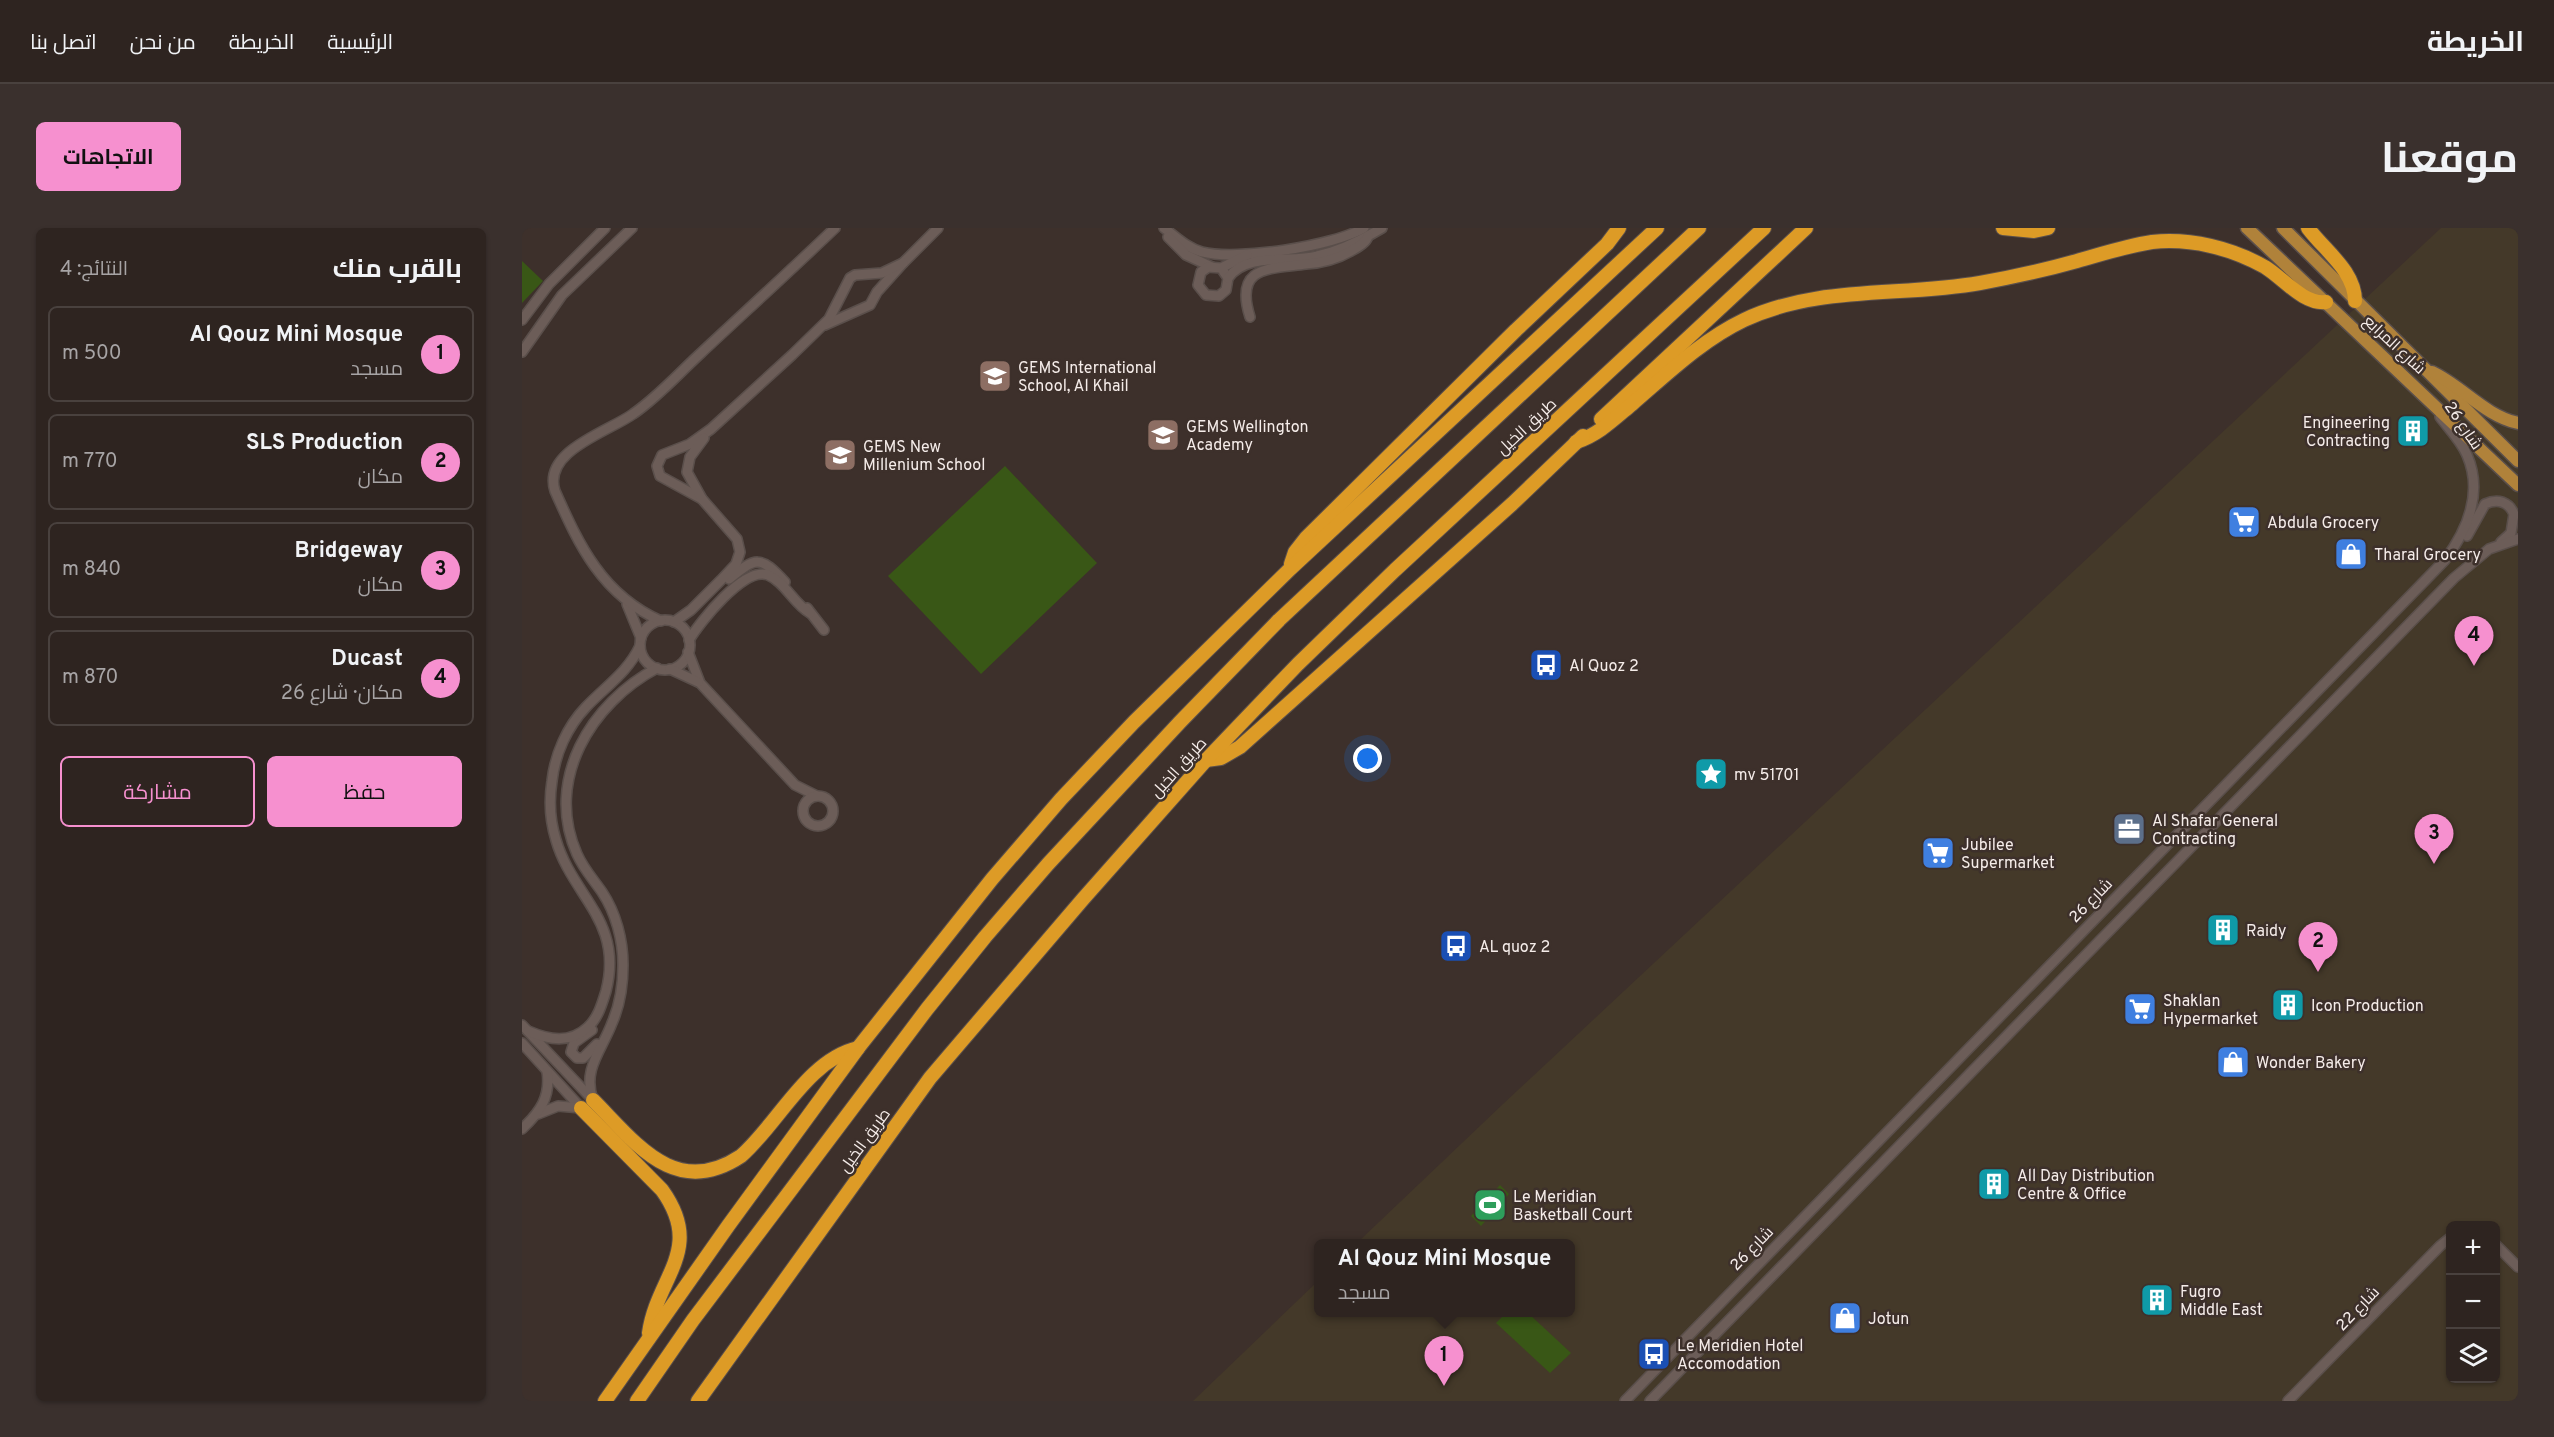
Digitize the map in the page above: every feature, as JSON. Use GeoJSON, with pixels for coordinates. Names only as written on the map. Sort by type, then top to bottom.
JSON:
{"type":"FeatureCollection","features":[{"type":"Feature","properties":{"kind":"highway"},"geometry":{"type":"LineString","coordinates":[[1290,569],[1295,552],[1306,538],[1516,330],[1607,244],[1619,228]]}},
{"type":"Feature","properties":{"kind":"highway"},"geometry":{"type":"LineString","coordinates":[[605,1401],[858,1048],[993,879],[1054,807],[1134,722],[1290,569],[1657,228]]}},
{"type":"Feature","properties":{"kind":"highway","name":"طريق الخيل"},"geometry":{"type":"LineString","coordinates":[[637,1401],[693,1320],[927,1009],[1048,864],[1279,620],[1699,228]]}},
{"type":"Feature","properties":{"kind":"highway","name":"طريق الخيل"},"geometry":{"type":"LineString","coordinates":[[698,1401],[930,1078],[1206,760],[1286,677],[1395,570],[1764,228]]}},
{"type":"Feature","properties":{"kind":"highway"},"geometry":{"type":"LineString","coordinates":[[1206,760],[1227,755],[1240,747],[1494,520],[1806,228]]}},
{"type":"Feature","properties":{"kind":"highway"},"geometry":{"type":"LineString","coordinates":[[2004,228],[2034,231],[2048,228]]}},
{"type":"Feature","properties":{"kind":"highway"},"geometry":{"type":"LineString","coordinates":[[2308,228],[2347,274],[2354,287],[2355,301]]}},
{"type":"Feature","properties":{"kind":"highway"},"geometry":{"type":"LineString","coordinates":[[1576,442],[1598,432],[1720,333],[1766,310],[1814,297],[1918,291],[1977,284],[2042,271],[2135,245],[2171,241],[2208,245],[2239,254],[2267,268],[2312,301],[2326,302]]}},
{"type":"Feature","properties":{"kind":"highway"},"geometry":{"type":"LineString","coordinates":[[587,1104],[654,1160],[680,1170],[708,1171],[741,1156],[819,1069],[837,1056],[858,1048]]}},
{"type":"Feature","properties":{"kind":"highway"},"geometry":{"type":"LineString","coordinates":[[587,1104],[662,1190],[677,1221],[680,1240],[678,1258],[655,1305],[649,1337]]}},
{"type":"Feature","properties":{"kind":"main road","name":"شارع المرابع"},"geometry":{"type":"LineString","coordinates":[[2247,228],[2518,485]]}},
{"type":"Feature","properties":{"kind":"main road","name":"شارع المرابع"},"geometry":{"type":"LineString","coordinates":[[2283,228],[2422,368],[2518,460]]}},
{"type":"Feature","properties":{"kind":"main road","name":"شارع 26"},"geometry":{"type":"LineString","coordinates":[[2422,368],[2456,385],[2489,411],[2518,423]]}},
{"type":"Feature","properties":{"kind":"street"},"geometry":{"type":"LineString","coordinates":[[522,321],[549,284],[605,228]]}},
{"type":"Feature","properties":{"kind":"street"},"geometry":{"type":"LineString","coordinates":[[522,352],[562,295],[632,228]]}},
{"type":"Feature","properties":{"kind":"street"},"geometry":{"type":"LineString","coordinates":[[795,785],[805,817],[813,825],[824,825],[830,820],[833,813],[830,802],[825,797],[817,796],[795,785],[700,683],[688,652],[689,640],[684,629],[674,622],[660,621],[626,602],[596,569],[577,541],[553,484],[554,470],[559,462],[578,446],[643,407],[836,228]]}},
{"type":"Feature","properties":{"kind":"street"},"geometry":{"type":"LineString","coordinates":[[822,327],[870,305],[877,292],[938,228]]}},
{"type":"Feature","properties":{"kind":"street"},"geometry":{"type":"LineString","coordinates":[[1163,228],[1181,242],[1202,252],[1224,254],[1310,246],[1382,228]]}},
{"type":"Feature","properties":{"kind":"street"},"geometry":{"type":"LineString","coordinates":[[1163,228],[1186,255],[1216,268],[1228,278]]}},
{"type":"Feature","properties":{"kind":"street"},"geometry":{"type":"LineString","coordinates":[[1344,236],[1356,228]]}},
{"type":"Feature","properties":{"kind":"street"},"geometry":{"type":"LineString","coordinates":[[1261,252],[1201,272],[1198,280],[1200,289],[1206,295],[1214,297],[1223,294],[1228,286],[1228,278],[1239,268],[1252,262],[1317,256],[1366,232]]}},
{"type":"Feature","properties":{"kind":"street"},"geometry":{"type":"LineString","coordinates":[[1250,317],[1245,291],[1247,284],[1257,273],[1270,268],[1317,263],[1340,257],[1366,241],[1366,232]]}},
{"type":"Feature","properties":{"kind":"street"},"geometry":{"type":"LineString","coordinates":[[702,499],[664,480],[657,471],[662,455],[690,444],[711,429],[822,327],[836,308],[850,278],[855,275],[882,273],[903,263]]}},
{"type":"Feature","properties":{"kind":"street","name":"شارع 26"},"geometry":{"type":"LineString","coordinates":[[1625,1401],[2445,560],[2457,543],[2469,517],[2474,496],[2473,475],[2464,449],[2420,391]]}},
{"type":"Feature","properties":{"kind":"street"},"geometry":{"type":"LineString","coordinates":[[674,622],[691,610],[738,560],[740,548],[737,539],[702,499],[687,472],[693,453],[711,429]]}},
{"type":"Feature","properties":{"kind":"street"},"geometry":{"type":"LineString","coordinates":[[2445,560],[2463,543],[2481,508],[2493,501],[2506,504],[2514,514],[2511,532],[2499,544]]}},
{"type":"Feature","properties":{"kind":"street","name":"شارع 26"},"geometry":{"type":"LineString","coordinates":[[1650,1401],[2387,645],[2472,561],[2499,544],[2518,539]]}},
{"type":"Feature","properties":{"kind":"street"},"geometry":{"type":"LineString","coordinates":[[721,580],[730,578],[750,561],[762,562],[774,570],[824,630]]}},
{"type":"Feature","properties":{"kind":"street"},"geometry":{"type":"LineString","coordinates":[[689,640],[710,611],[746,579],[755,574],[765,574],[774,578],[800,606],[810,613]]}},
{"type":"Feature","properties":{"kind":"street"},"geometry":{"type":"LineString","coordinates":[[626,602],[647,662],[657,668],[670,669],[700,683]]}},
{"type":"Feature","properties":{"kind":"street"},"geometry":{"type":"LineString","coordinates":[[609,1032],[583,1058],[572,1055],[572,1046],[588,1035],[596,1024],[608,979],[609,962],[606,937],[592,904],[571,875],[560,852],[553,827],[550,791],[556,759],[570,729],[585,708],[625,671],[650,625],[660,621]]}},
{"type":"Feature","properties":{"kind":"street"},"geometry":{"type":"LineString","coordinates":[[670,669],[681,663],[688,652]]}},
{"type":"Feature","properties":{"kind":"street"},"geometry":{"type":"LineString","coordinates":[[587,1104],[590,1072],[594,1059],[609,1032],[622,987],[621,939],[606,899],[581,862],[574,846],[567,816],[567,780],[579,746],[599,714],[617,695],[657,668]]}},
{"type":"Feature","properties":{"kind":"street"},"geometry":{"type":"LineString","coordinates":[[804,810],[807,801],[817,796]]}},
{"type":"Feature","properties":{"kind":"street"},"geometry":{"type":"LineString","coordinates":[[525,1028],[550,1039],[572,1037],[590,1024],[601,1005]]}},
{"type":"Feature","properties":{"kind":"street"},"geometry":{"type":"LineString","coordinates":[[525,1028],[587,1104]]}},
{"type":"Feature","properties":{"kind":"street"},"geometry":{"type":"LineString","coordinates":[[522,1043],[547,1071],[587,1104]]}},
{"type":"Feature","properties":{"kind":"street"},"geometry":{"type":"LineString","coordinates":[[522,1129],[536,1115],[547,1095],[547,1071]]}},
{"type":"Feature","properties":{"kind":"street"},"geometry":{"type":"LineString","coordinates":[[536,1115],[558,1106],[587,1104]]}},
{"type":"Feature","properties":{"kind":"street"},"geometry":{"type":"LineString","coordinates":[[1854,1166],[1862,1172],[1864,1182]]}},
{"type":"Feature","properties":{"kind":"street","name":"شارع 22"},"geometry":{"type":"LineString","coordinates":[[2288,1401],[2433,1252],[2446,1242]]}},
{"type":"Feature","properties":{"kind":"street"},"geometry":{"type":"LineString","coordinates":[[2500,1249],[2518,1267]]}},
{"type":"Feature","properties":{"kind":"shaded area"},"geometry":{"type":"Polygon","coordinates":[[[2441,228],[2518,228],[2518,1401],[1193,1401],[1314,1285],[1314,1317],[1575,1317],[1575,1239],[1361,1239],[2441,228]]]}},
{"type":"Feature","properties":{"kind":"green space"},"geometry":{"type":"Polygon","coordinates":[[[522,261],[543,281],[522,303],[522,261]]]}},
{"type":"Feature","properties":{"kind":"green space"},"geometry":{"type":"Polygon","coordinates":[[[1005,466],[1097,563],[981,674],[888,576],[1005,466]]]}},
{"type":"Feature","properties":{"kind":"green space","name":"Le Meridian Basketball Court"},"geometry":{"type":"Polygon","coordinates":[[[1500,1185],[1509,1194],[1481,1226],[1471,1216],[1500,1185]]]}},
{"type":"Feature","properties":{"kind":"green space"},"geometry":{"type":"Polygon","coordinates":[[[1502,1317],[1532,1317],[1571,1353],[1550,1373],[1496,1323],[1502,1317]]]}},
{"type":"Feature","properties":{"kind":"place","name":"GEMS International School, Al Khail"},"geometry":{"type":"Point","coordinates":[995,376]}},
{"type":"Feature","properties":{"kind":"place","name":"Engineering Contracting"},"geometry":{"type":"Point","coordinates":[2413,431]}},
{"type":"Feature","properties":{"kind":"place","name":"GEMS Wellington Academy"},"geometry":{"type":"Point","coordinates":[1163,435]}},
{"type":"Feature","properties":{"kind":"place","name":"GEMS New Millenium School"},"geometry":{"type":"Point","coordinates":[840,455]}},
{"type":"Feature","properties":{"kind":"place","name":"Abdula Grocery"},"geometry":{"type":"Point","coordinates":[2244,522]}},
{"type":"Feature","properties":{"kind":"place","name":"Tharal Grocery"},"geometry":{"type":"Point","coordinates":[2351,554]}},
{"type":"Feature","properties":{"kind":"place","name":"Al Quoz 2"},"geometry":{"type":"Point","coordinates":[1546,665]}},
{"type":"Feature","properties":{"kind":"place","name":"Ducast"},"geometry":{"type":"Point","coordinates":[2474,666]}},
{"type":"Feature","properties":{"kind":"place","name":"mv 51701"},"geometry":{"type":"Point","coordinates":[1711,774]}},
{"type":"Feature","properties":{"kind":"place","name":"Al Shafar General Contracting"},"geometry":{"type":"Point","coordinates":[2129,829]}},
{"type":"Feature","properties":{"kind":"place","name":"Jubilee Supermarket"},"geometry":{"type":"Point","coordinates":[1938,853]}},
{"type":"Feature","properties":{"kind":"place","name":"Bridgeway"},"geometry":{"type":"Point","coordinates":[2434,864]}},
{"type":"Feature","properties":{"kind":"place","name":"Raidy"},"geometry":{"type":"Point","coordinates":[2223,930]}},
{"type":"Feature","properties":{"kind":"place","name":"AL quoz 2"},"geometry":{"type":"Point","coordinates":[1456,946]}},
{"type":"Feature","properties":{"kind":"place","name":"SLS Production"},"geometry":{"type":"Point","coordinates":[2318,972]}},
{"type":"Feature","properties":{"kind":"place","name":"Icon Production"},"geometry":{"type":"Point","coordinates":[2288,1005]}},
{"type":"Feature","properties":{"kind":"place","name":"Shaklan Hypermarket"},"geometry":{"type":"Point","coordinates":[2140,1009]}},
{"type":"Feature","properties":{"kind":"place","name":"Wonder Bakery"},"geometry":{"type":"Point","coordinates":[2233,1062]}},
{"type":"Feature","properties":{"kind":"place","name":"All Day Distribution Centre & Office"},"geometry":{"type":"Point","coordinates":[1994,1184]}},
{"type":"Feature","properties":{"kind":"place","name":"Le Meridian Basketball Court"},"geometry":{"type":"Point","coordinates":[1490,1205]}},
{"type":"Feature","properties":{"kind":"place","name":"Fugro Middle East"},"geometry":{"type":"Point","coordinates":[2157,1300]}},
{"type":"Feature","properties":{"kind":"place","name":"Jotun"},"geometry":{"type":"Point","coordinates":[1845,1318]}},
{"type":"Feature","properties":{"kind":"place","name":"Le Meridien Hotel Accomodation"},"geometry":{"type":"Point","coordinates":[1654,1354]}},
{"type":"Feature","properties":{"kind":"place","name":"Al Qouz Mini Mosque"},"geometry":{"type":"Point","coordinates":[1444,1386]}}]}
